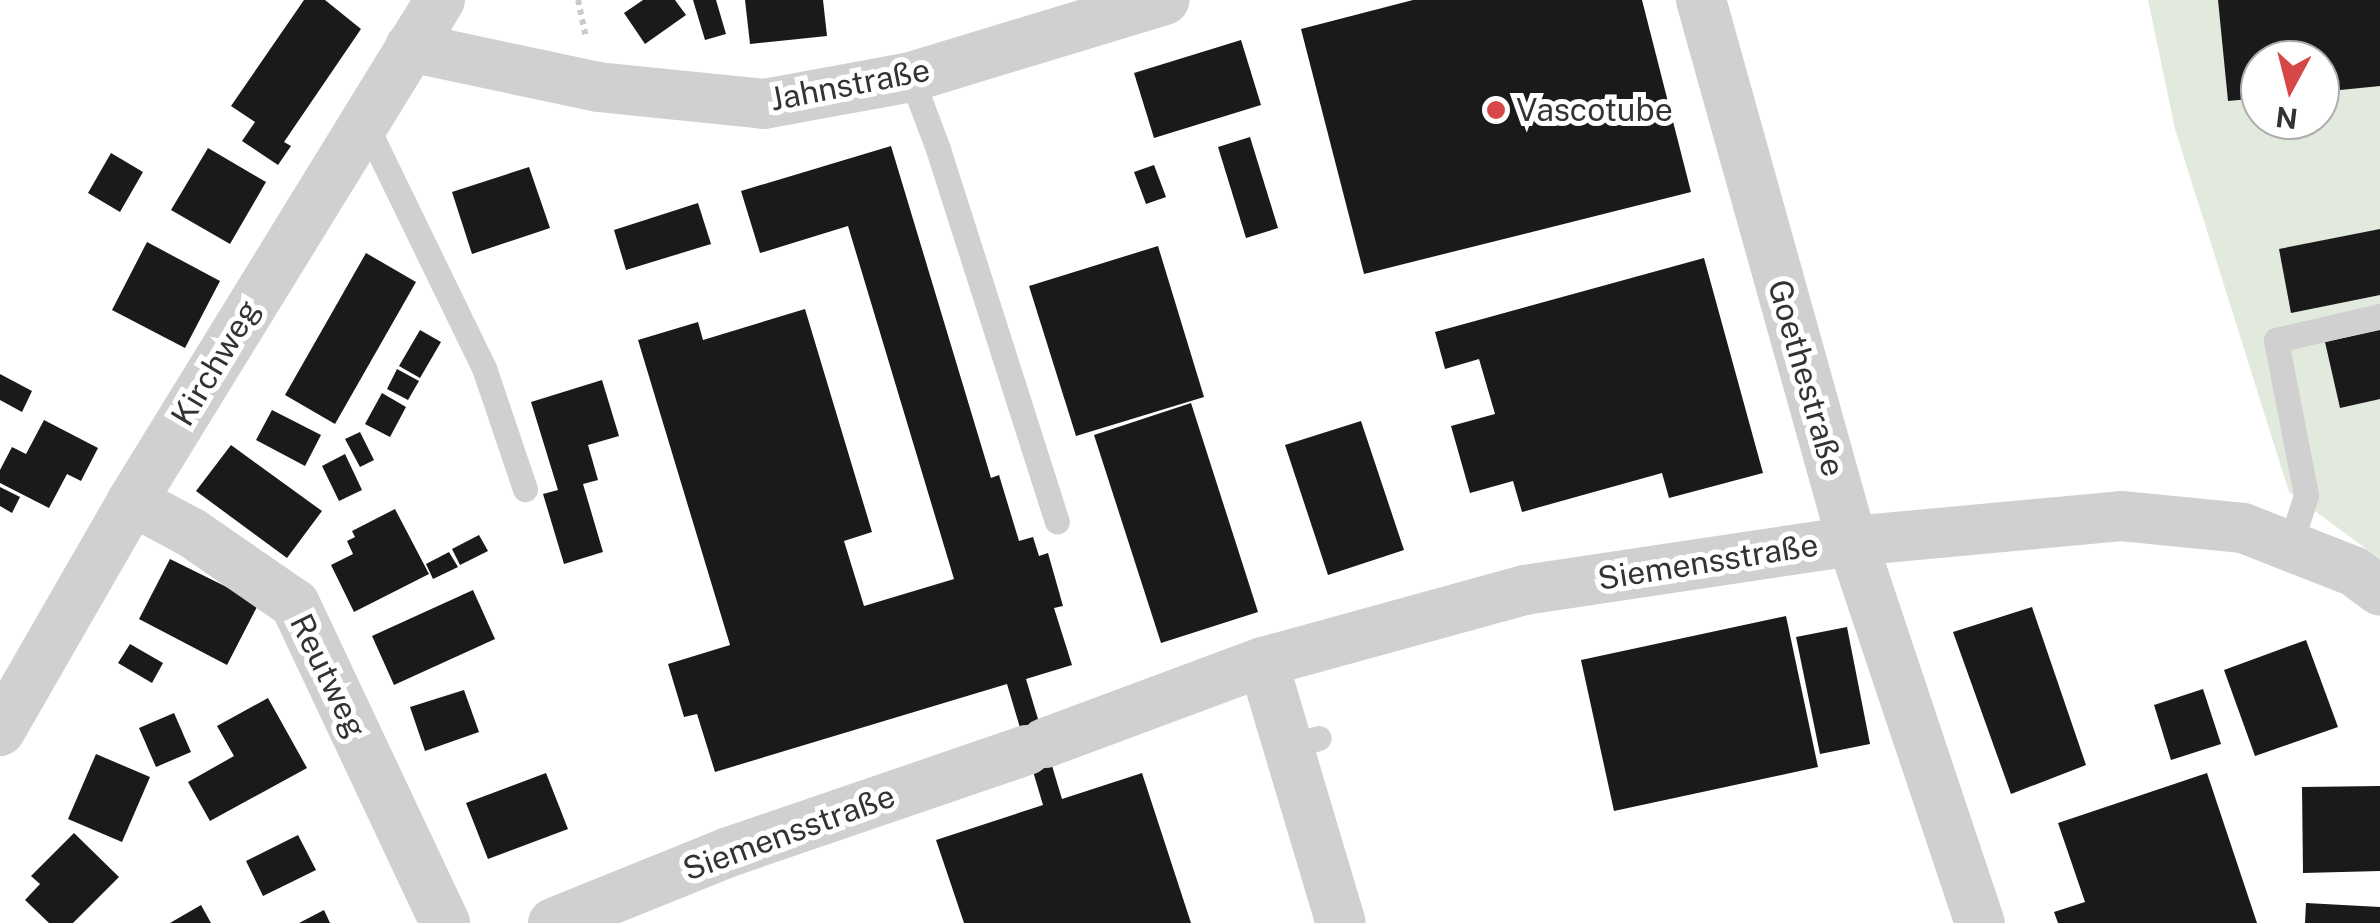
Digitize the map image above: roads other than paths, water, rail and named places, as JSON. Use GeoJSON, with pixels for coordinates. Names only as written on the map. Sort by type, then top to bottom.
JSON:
{"type":"FeatureCollection","features":[{"type":"Feature","properties":{"kind":"street","name":"Jahnstraße"},"geometry":{"type":"LineString","coordinates":[[428,13],[598,87],[764,104],[911,77],[1165,0]]}},
{"type":"Feature","properties":{"kind":"street","name":"Goethestraße"},"geometry":{"type":"LineString","coordinates":[[1700,0],[1852,541],[1980,923]]}},
{"type":"Feature","properties":{"kind":"street","name":"Kirchweg"},"geometry":{"type":"LineString","coordinates":[[0,731],[132,501],[428,13]]}},
{"type":"Feature","properties":{"kind":"street","name":"Reutweg"},"geometry":{"type":"LineString","coordinates":[[132,501],[192,532],[295,604],[445,923]]}},
{"type":"Feature","properties":{"kind":"street","name":"Siemensstraße"},"geometry":{"type":"LineString","coordinates":[[553,923],[726,853],[1036,746],[1263,662],[1524,590],[1852,541],[2122,516],[2243,528],[2355,572],[2380,591]]}},
{"type":"Feature","properties":{"kind":"street"},"geometry":{"type":"LineString","coordinates":[[1263,662],[1304,743],[1342,923]]}},
{"type":"Feature","properties":{"kind":"lane"},"geometry":{"type":"LineString","coordinates":[[911,77],[938,149],[1057,522]]}},
{"type":"Feature","properties":{"kind":"lane"},"geometry":{"type":"LineString","coordinates":[[364,122],[484,368],[525,489]]}},
{"type":"Feature","properties":{"kind":"lane"},"geometry":{"type":"LineString","coordinates":[[2290,546],[2306,495],[2276,340],[2380,316]]}},
{"type":"Feature","properties":{"kind":"place","name":"Vascotube"},"geometry":{"type":"Point","coordinates":[1496,110]}}]}
